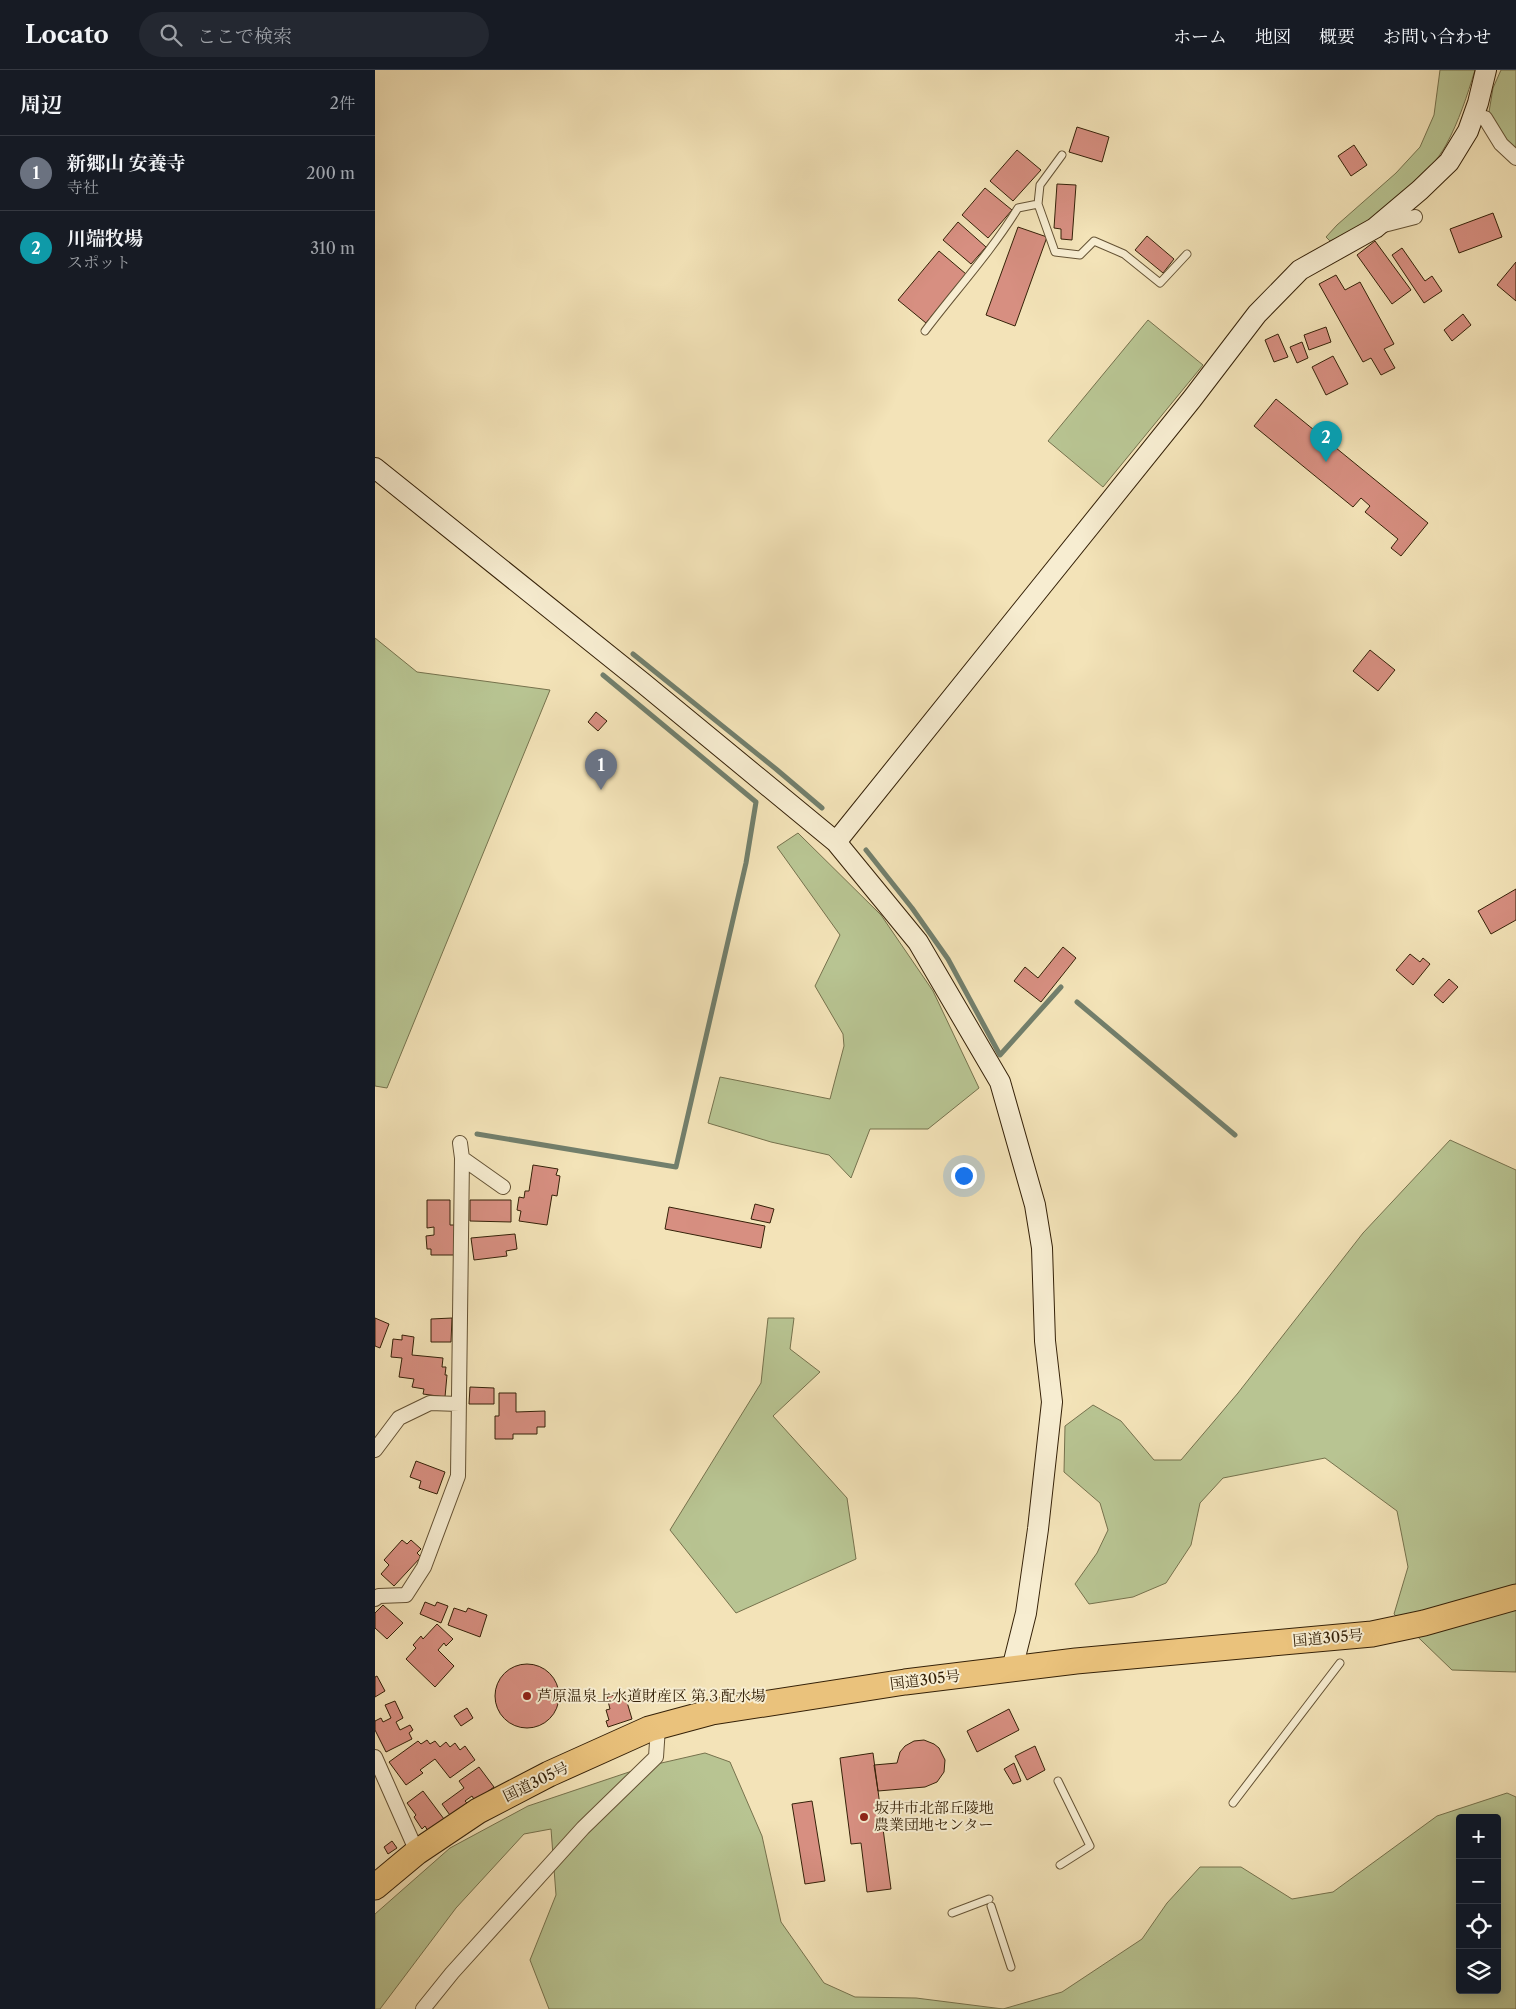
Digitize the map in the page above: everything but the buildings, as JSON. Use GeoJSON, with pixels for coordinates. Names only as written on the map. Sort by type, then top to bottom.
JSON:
{"type":"FeatureCollection","features":[{"type":"Feature","properties":{"kind":"highway","name":"国道305号"},"geometry":{"type":"LineString","coordinates":[[375,1887],[417,1852],[478,1811],[649,1729],[712,1712],[905,1682],[1076,1661],[1372,1634],[1424,1623],[1516,1597]]}},
{"type":"Feature","properties":{"kind":"street"},"geometry":{"type":"LineString","coordinates":[[836,842],[1180,414],[1257,314],[1300,270],[1375,228],[1449,162],[1468,131],[1486,70]]}},
{"type":"Feature","properties":{"kind":"street"},"geometry":{"type":"LineString","coordinates":[[1485,118],[1501,144],[1516,158]]}},
{"type":"Feature","properties":{"kind":"street"},"geometry":{"type":"LineString","coordinates":[[1375,228],[1415,217]]}},
{"type":"Feature","properties":{"kind":"street"},"geometry":{"type":"LineString","coordinates":[[375,468],[643,683],[836,842],[918,942],[1000,1082],[1035,1205],[1042,1248],[1045,1341],[1052,1402],[1038,1529],[1026,1613],[1012,1669]]}},
{"type":"Feature","properties":{"kind":"street"},"geometry":{"type":"LineString","coordinates":[[375,1599],[379,1596],[406,1595],[424,1567],[458,1476],[462,1158],[460,1143]]}},
{"type":"Feature","properties":{"kind":"street"},"geometry":{"type":"LineString","coordinates":[[462,1158],[503,1187]]}},
{"type":"Feature","properties":{"kind":"street"},"geometry":{"type":"LineString","coordinates":[[375,1450],[399,1418],[430,1402],[459,1404]]}},
{"type":"Feature","properties":{"kind":"street"},"geometry":{"type":"LineString","coordinates":[[423,2009],[452,1973],[583,1828],[656,1757],[658,1727]]}},
{"type":"Feature","properties":{"kind":"street"},"geometry":{"type":"LineString","coordinates":[[375,1757],[417,1852]]}},
{"type":"Feature","properties":{"kind":"lane"},"geometry":{"type":"LineString","coordinates":[[1062,155],[1040,185],[1039,204],[1055,252],[1080,255],[1094,241],[1124,254],[1160,283],[1187,254]]}},
{"type":"Feature","properties":{"kind":"lane"},"geometry":{"type":"LineString","coordinates":[[925,331],[1003,232],[1018,208],[1039,204]]}},
{"type":"Feature","properties":{"kind":"lane"},"geometry":{"type":"LineString","coordinates":[[1233,1803],[1341,1663]]}},
{"type":"Feature","properties":{"kind":"lane"},"geometry":{"type":"LineString","coordinates":[[1059,1781],[1090,1846],[1060,1866]]}},
{"type":"Feature","properties":{"kind":"lane"},"geometry":{"type":"LineString","coordinates":[[952,1913],[990,1903],[1011,1967]]}},
{"type":"Feature","properties":{"kind":"green space"},"geometry":{"type":"Polygon","coordinates":[[[1440,70],[1475,70],[1459,118],[1439,156],[1409,190],[1374,219],[1358,229],[1330,241],[1326,237],[1337,225],[1396,173],[1420,147],[1434,115],[1440,70]]]}},
{"type":"Feature","properties":{"kind":"green space"},"geometry":{"type":"Polygon","coordinates":[[[1501,70],[1516,70],[1516,161],[1489,112],[1493,88],[1501,70]]]}},
{"type":"Feature","properties":{"kind":"green space"},"geometry":{"type":"Polygon","coordinates":[[[1148,320],[1203,365],[1103,487],[1048,441],[1148,320]]]}},
{"type":"Feature","properties":{"kind":"green space"},"geometry":{"type":"Polygon","coordinates":[[[375,638],[417,672],[550,690],[387,1088],[375,1086],[375,638]]]}},
{"type":"Feature","properties":{"kind":"green space"},"geometry":{"type":"Polygon","coordinates":[[[798,833],[881,915],[933,991],[979,1088],[928,1129],[870,1129],[851,1178],[829,1155],[771,1142],[708,1123],[720,1077],[830,1099],[844,1046],[843,1034],[815,986],[840,935],[777,847],[798,833]]]}},
{"type":"Feature","properties":{"kind":"green space"},"geometry":{"type":"Polygon","coordinates":[[[1450,1140],[1516,1170],[1516,1672],[1452,1670],[1394,1614],[1408,1567],[1397,1511],[1325,1458],[1223,1478],[1200,1503],[1191,1545],[1166,1583],[1133,1597],[1089,1604],[1075,1584],[1097,1553],[1108,1530],[1100,1503],[1064,1472],[1065,1426],[1093,1405],[1121,1421],[1154,1460],[1181,1460],[1238,1393],[1363,1233],[1450,1140]]]}},
{"type":"Feature","properties":{"kind":"green space"},"geometry":{"type":"Polygon","coordinates":[[[768,1318],[794,1318],[790,1349],[820,1372],[773,1416],[847,1498],[856,1559],[736,1613],[670,1530],[761,1383],[768,1318]]]}},
{"type":"Feature","properties":{"kind":"green space"},"geometry":{"type":"Polygon","coordinates":[[[705,1753],[730,1762],[762,1836],[781,1922],[824,1983],[855,1997],[916,1998],[1003,2009],[549,2009],[530,1960],[556,1895],[551,1829],[524,1834],[456,1908],[380,2009],[375,2009],[375,1914],[450,1848],[528,1806],[644,1767],[705,1753]]]}},
{"type":"Feature","properties":{"kind":"green space"},"geometry":{"type":"Polygon","coordinates":[[[1507,1793],[1516,1797],[1516,2009],[1003,2009],[1062,1992],[1142,1939],[1167,1903],[1200,1867],[1241,1867],[1292,1899],[1333,1892],[1437,1816],[1507,1793]]]}},
{"type":"Feature","properties":{"kind":"waterway"},"geometry":{"type":"LineString","coordinates":[[633,654],[822,808]]}},
{"type":"Feature","properties":{"kind":"waterway"},"geometry":{"type":"LineString","coordinates":[[477,1134],[676,1167],[746,863],[756,802],[603,675]]}},
{"type":"Feature","properties":{"kind":"waterway"},"geometry":{"type":"LineString","coordinates":[[866,850],[912,908],[948,959],[1000,1055],[1061,987]]}},
{"type":"Feature","properties":{"kind":"waterway"},"geometry":{"type":"LineString","coordinates":[[1077,1002],[1235,1135]]}},
{"type":"Feature","properties":{"kind":"place","name":"川端牧場"},"geometry":{"type":"Point","coordinates":[1326,462]}},
{"type":"Feature","properties":{"kind":"place","name":"新郷山 安養寺"},"geometry":{"type":"Point","coordinates":[601,790]}},
{"type":"Feature","properties":{"kind":"place","name":"芦原温泉上水道財産区 第３配水場"},"geometry":{"type":"Point","coordinates":[527,1696]}},
{"type":"Feature","properties":{"kind":"place","name":"坂井市北部丘陵地 農業団地センター"},"geometry":{"type":"Point","coordinates":[864,1817]}}]}
